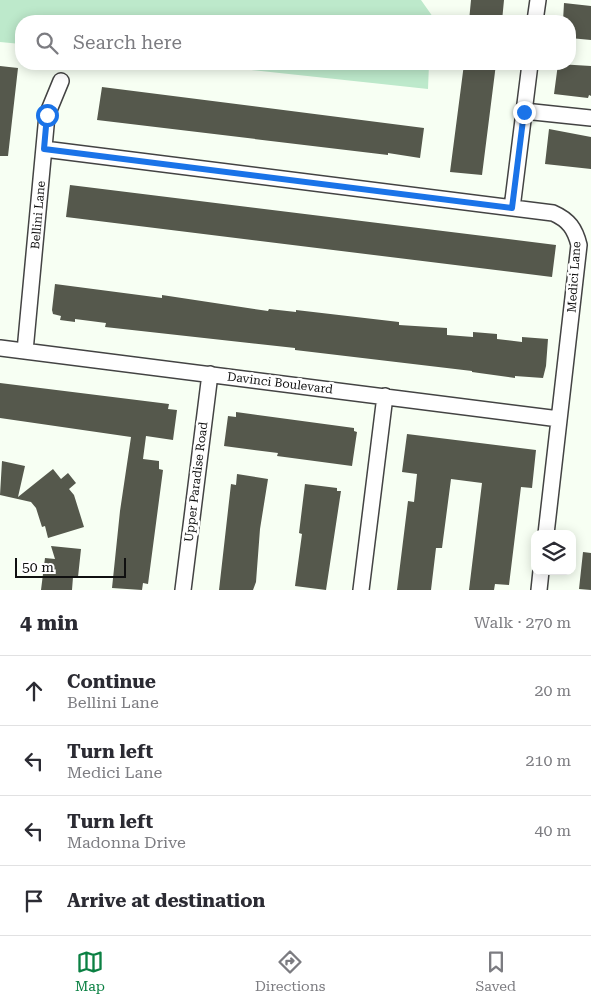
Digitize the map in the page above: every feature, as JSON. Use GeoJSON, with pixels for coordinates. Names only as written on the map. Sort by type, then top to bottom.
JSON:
{"type":"FeatureCollection","features":[{"type":"Feature","properties":{"kind":"street"},"geometry":{"type":"LineString","coordinates":[[536,15],[538,0]]}},
{"type":"Feature","properties":{"kind":"street"},"geometry":{"type":"LineString","coordinates":[[512,208],[529,70]]}},
{"type":"Feature","properties":{"kind":"street","name":"Bellini Lane"},"geometry":{"type":"LineString","coordinates":[[24,351],[47,115],[61,81]]}},
{"type":"Feature","properties":{"kind":"street"},"geometry":{"type":"LineString","coordinates":[[524,112],[591,118]]}},
{"type":"Feature","properties":{"kind":"street","name":"Medici Lane"},"geometry":{"type":"LineString","coordinates":[[44,149],[553,213],[563,217],[576,234],[579,245],[546,530]]}},
{"type":"Feature","properties":{"kind":"street","name":"Davinci Boulevard"},"geometry":{"type":"LineString","coordinates":[[0,348],[559,419]]}},
{"type":"Feature","properties":{"kind":"street","name":"Upper Paradise Road"},"geometry":{"type":"LineString","coordinates":[[183,590],[210,374]]}},
{"type":"Feature","properties":{"kind":"street"},"geometry":{"type":"LineString","coordinates":[[361,590],[385,396]]}},
{"type":"Feature","properties":{"kind":"street"},"geometry":{"type":"LineString","coordinates":[[539,590],[541,575]]}},
{"type":"Feature","properties":{"kind":"green space"},"geometry":{"type":"Polygon","coordinates":[[[0,0],[421,0],[432,15],[15,15],[15,43],[0,42],[0,0]]]}},
{"type":"Feature","properties":{"kind":"green space"},"geometry":{"type":"Polygon","coordinates":[[[252,70],[429,70],[428,89],[252,70]]]}},
{"type":"Feature","properties":{"kind":"building"},"geometry":{"type":"Polygon","coordinates":[[[471,0],[504,0],[503,15],[470,15],[471,0]]]}},
{"type":"Feature","properties":{"kind":"building"},"geometry":{"type":"Polygon","coordinates":[[[564,3],[591,6],[591,40],[576,39],[576,15],[563,15],[564,3]]]}},
{"type":"Feature","properties":{"kind":"building"},"geometry":{"type":"Polygon","coordinates":[[[576,65],[591,66],[591,96],[589,95],[588,98],[554,94],[557,70],[576,70],[576,65]]]}},
{"type":"Feature","properties":{"kind":"building"},"geometry":{"type":"Polygon","coordinates":[[[0,66],[15,68],[15,70],[18,70],[8,156],[0,156],[0,66]]]}},
{"type":"Feature","properties":{"kind":"building"},"geometry":{"type":"Polygon","coordinates":[[[463,70],[495,70],[482,175],[450,172],[463,70]]]}},
{"type":"Feature","properties":{"kind":"building"},"geometry":{"type":"Polygon","coordinates":[[[102,87],[424,128],[420,158],[97,120],[102,87]]]}},
{"type":"Feature","properties":{"kind":"building"},"geometry":{"type":"Polygon","coordinates":[[[549,129],[591,137],[591,169],[545,164],[549,129]]]}},
{"type":"Feature","properties":{"kind":"building"},"geometry":{"type":"Polygon","coordinates":[[[70,185],[556,245],[552,277],[66,217],[70,185]]]}},
{"type":"Feature","properties":{"kind":"building"},"geometry":{"type":"Polygon","coordinates":[[[55,284],[162,298],[162,295],[268,311],[269,309],[296,312],[296,310],[399,322],[399,325],[447,328],[447,335],[473,337],[473,332],[497,334],[497,339],[522,342],[522,337],[548,339],[546,366],[543,378],[515,376],[515,378],[472,371],[295,350],[295,348],[105,327],[106,323],[75,319],[75,322],[60,320],[61,316],[53,314],[52,310],[55,284]]]}},
{"type":"Feature","properties":{"kind":"building"},"geometry":{"type":"Polygon","coordinates":[[[0,383],[169,404],[168,409],[177,410],[173,440],[146,436],[143,459],[159,461],[159,469],[163,470],[148,584],[143,583],[142,590],[112,588],[120,511],[131,437],[0,418],[0,383]]]}},
{"type":"Feature","properties":{"kind":"building"},"geometry":{"type":"Polygon","coordinates":[[[236,412],[354,428],[354,431],[357,432],[352,466],[277,456],[278,453],[224,446],[228,416],[236,417],[236,412]]]}},
{"type":"Feature","properties":{"kind":"building"},"geometry":{"type":"Polygon","coordinates":[[[407,434],[536,450],[532,488],[521,487],[509,585],[495,584],[494,590],[469,590],[482,483],[451,479],[442,548],[436,548],[431,590],[397,590],[408,501],[414,502],[417,474],[402,472],[407,434]]]}},
{"type":"Feature","properties":{"kind":"building"},"geometry":{"type":"Polygon","coordinates":[[[2,461],[25,466],[18,497],[53,469],[61,479],[68,473],[76,483],[69,489],[74,495],[84,527],[48,538],[45,526],[42,527],[36,508],[31,502],[0,495],[2,461]]]}},
{"type":"Feature","properties":{"kind":"building"},"geometry":{"type":"Polygon","coordinates":[[[237,474],[268,479],[260,529],[256,582],[253,590],[219,590],[231,484],[236,485],[237,474]]]}},
{"type":"Feature","properties":{"kind":"building"},"geometry":{"type":"Polygon","coordinates":[[[305,484],[337,488],[337,491],[341,491],[326,590],[295,586],[302,534],[299,533],[305,484]]]}},
{"type":"Feature","properties":{"kind":"building"},"geometry":{"type":"Polygon","coordinates":[[[51,546],[81,549],[78,577],[73,577],[72,590],[41,590],[45,558],[55,559],[51,546]]]}},
{"type":"Feature","properties":{"kind":"building"},"geometry":{"type":"Polygon","coordinates":[[[583,552],[591,553],[591,590],[579,589],[583,552]]]}},
{"type":"Feature","properties":{"kind":"route"},"geometry":{"type":"LineString","coordinates":[[47,115],[44,149],[512,208],[524,112]]}}]}
